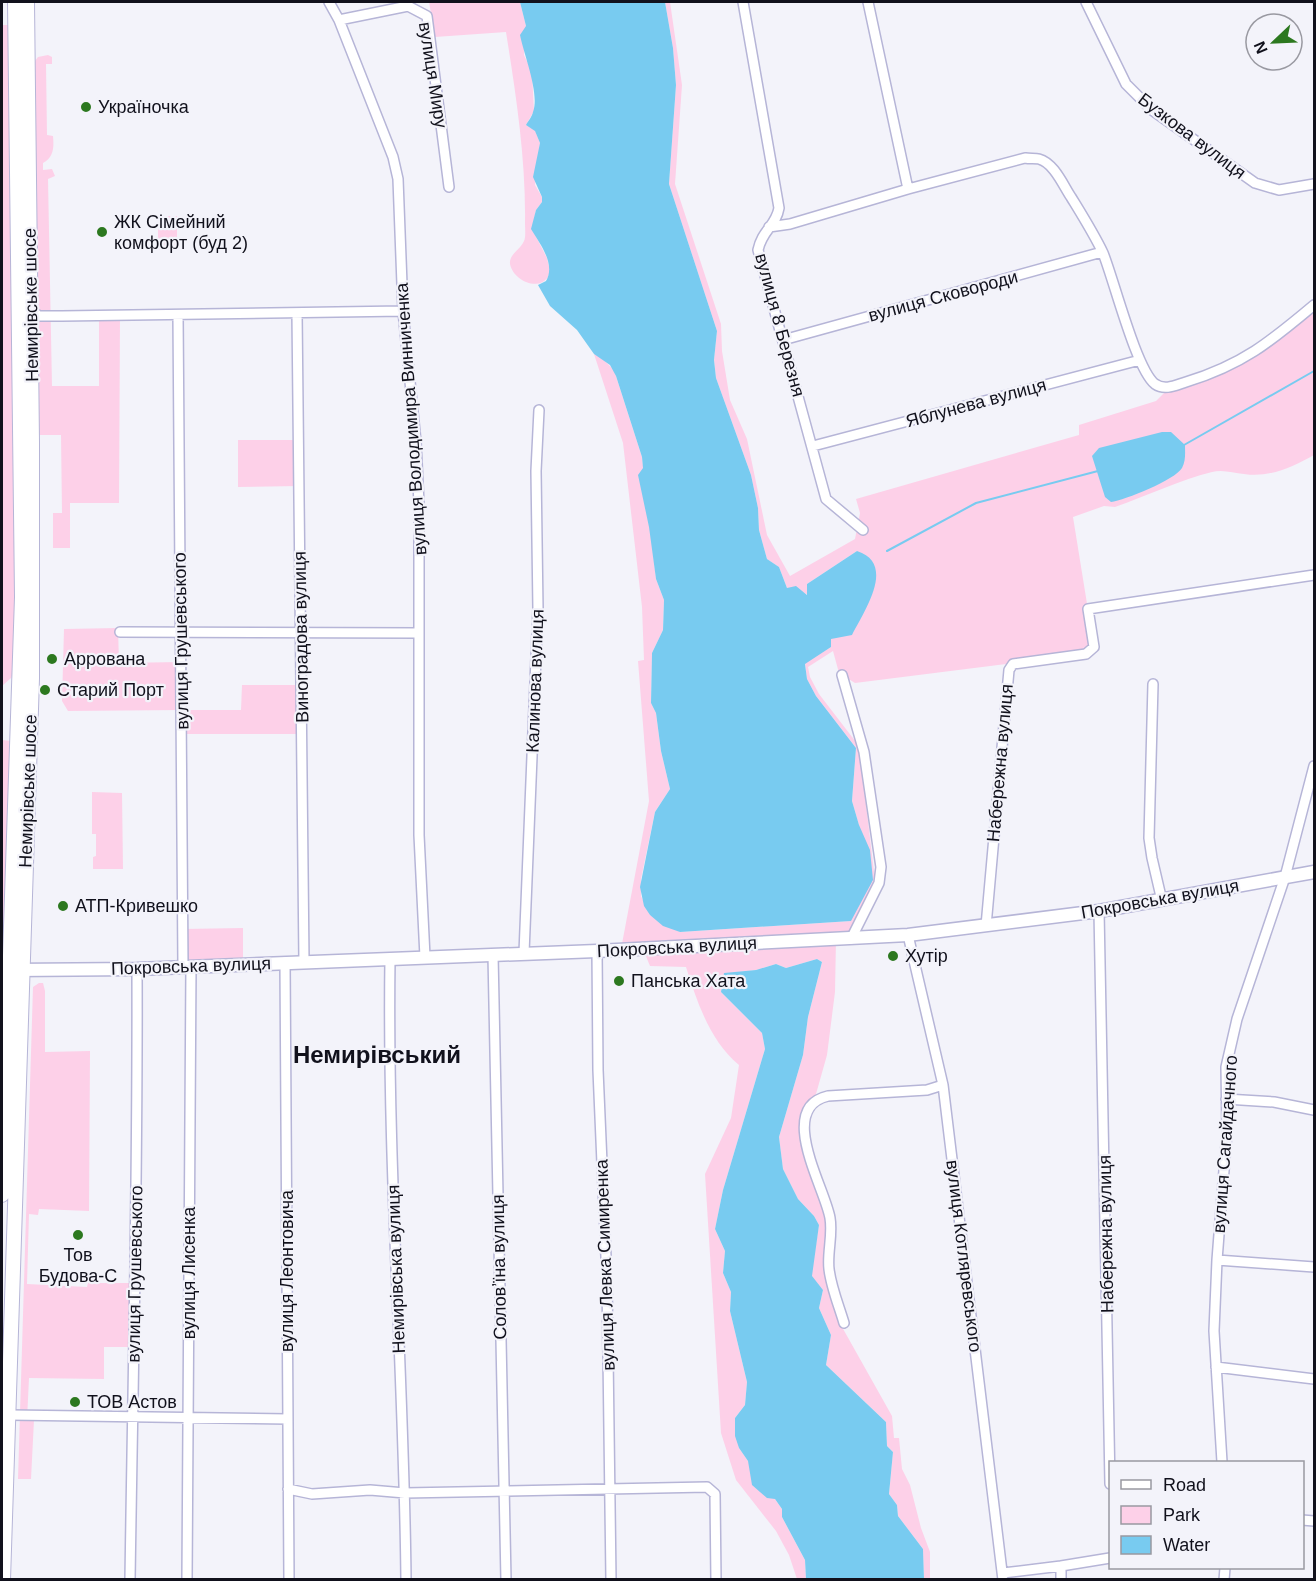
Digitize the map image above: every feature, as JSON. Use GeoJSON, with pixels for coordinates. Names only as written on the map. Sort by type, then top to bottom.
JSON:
{"type":"FeatureCollection","features":[{"type":"Feature","properties":{"kind":"main road","name":"Немирівське шосе"},"geometry":{"type":"LineString","coordinates":[[2,1195],[21,970],[19,717],[22,597],[15,2]]}},
{"type":"Feature","properties":{"kind":"main road","name":"Немирівське шосе"},"geometry":{"type":"LineString","coordinates":[[3,1580],[32,678],[34,316],[27,2]]}},
{"type":"Feature","properties":{"kind":"street","name":"вулиця Володимира Винниченка"},"geometry":{"type":"LineString","coordinates":[[329,2],[339,21],[395,164],[403,311],[420,504],[419,835],[425,957]]}},
{"type":"Feature","properties":{"kind":"street","name":"вулиця 8 Березня"},"geometry":{"type":"LineString","coordinates":[[743,2],[779,208],[778,217],[760,237],[758,250],[826,499],[863,530]]}},
{"type":"Feature","properties":{"kind":"street"},"geometry":{"type":"LineString","coordinates":[[868,2],[908,189]]}},
{"type":"Feature","properties":{"kind":"street","name":"Бузкова вулиця"},"geometry":{"type":"LineString","coordinates":[[1086,2],[1126,84],[1152,110],[1255,183],[1280,190],[1314,184]]}},
{"type":"Feature","properties":{"kind":"street","name":"вулиця Миру"},"geometry":{"type":"LineString","coordinates":[[339,21],[408,6],[427,16],[449,187]]}},
{"type":"Feature","properties":{"kind":"street"},"geometry":{"type":"LineString","coordinates":[[769,227],[790,224],[1025,158],[1040,159],[1051,166],[1102,252],[1140,360],[1154,383],[1162,388],[1170,388],[1214,373],[1251,355],[1314,305]]}},
{"type":"Feature","properties":{"kind":"street","name":"вулиця Сковороди"},"geometry":{"type":"LineString","coordinates":[[783,340],[1102,252]]}},
{"type":"Feature","properties":{"kind":"street"},"geometry":{"type":"LineString","coordinates":[[34,316],[403,311]]}},
{"type":"Feature","properties":{"kind":"street","name":"Виноградова вулиця"},"geometry":{"type":"LineString","coordinates":[[297,314],[303,961]]}},
{"type":"Feature","properties":{"kind":"street","name":"вулиця Грушевського"},"geometry":{"type":"LineString","coordinates":[[178,315],[180,632],[187,966]]}},
{"type":"Feature","properties":{"kind":"street","name":"Яблунева вулиця"},"geometry":{"type":"LineString","coordinates":[[813,446],[1140,360]]}},
{"type":"Feature","properties":{"kind":"street","name":"Калинова вулиця"},"geometry":{"type":"LineString","coordinates":[[524,953],[537,631],[536,471],[539,410]]}},
{"type":"Feature","properties":{"kind":"street","name":"Набережна вулиця"},"geometry":{"type":"LineString","coordinates":[[986,926],[1009,670],[1013,663],[1086,654],[1094,647],[1088,609],[1314,575]]}},
{"type":"Feature","properties":{"kind":"street"},"geometry":{"type":"LineString","coordinates":[[120,632],[419,633]]}},
{"type":"Feature","properties":{"kind":"street"},"geometry":{"type":"LineString","coordinates":[[842,675],[864,752],[881,867],[879,883],[851,939]]}},
{"type":"Feature","properties":{"kind":"street"},"geometry":{"type":"LineString","coordinates":[[1153,684],[1149,838],[1162,900]]}},
{"type":"Feature","properties":{"kind":"street","name":"вулиця Сагайдачного"},"geometry":{"type":"LineString","coordinates":[[1222,1461],[1214,1331],[1227,1132],[1226,1067],[1237,1020],[1285,878],[1314,766]]}},
{"type":"Feature","properties":{"kind":"street","name":"Покровська вулиця"},"geometry":{"type":"LineString","coordinates":[[21,970],[137,969],[597,951],[908,935],[1099,911],[1314,872]]}},
{"type":"Feature","properties":{"kind":"street","name":"Набережна вулиця"},"geometry":{"type":"LineString","coordinates":[[1099,911],[1110,1461]]}},
{"type":"Feature","properties":{"kind":"street","name":"вулиця Котляревського"},"geometry":{"type":"LineString","coordinates":[[908,935],[943,1085],[1003,1576]]}},
{"type":"Feature","properties":{"kind":"street","name":"вулиця Левка Симиренка"},"geometry":{"type":"LineString","coordinates":[[597,951],[598,1070],[608,1280],[611,1580]]}},
{"type":"Feature","properties":{"kind":"street","name":"Соловʼїна вулиця"},"geometry":{"type":"LineString","coordinates":[[493,955],[506,1580]]}},
{"type":"Feature","properties":{"kind":"street","name":"Немирівська вулиця"},"geometry":{"type":"LineString","coordinates":[[390,959],[390,1124],[405,1493],[406,1580]]}},
{"type":"Feature","properties":{"kind":"street","name":"вулиця Леонтовича"},"geometry":{"type":"LineString","coordinates":[[285,962],[289,1580]]}},
{"type":"Feature","properties":{"kind":"street","name":"вулиця Лисенка"},"geometry":{"type":"LineString","coordinates":[[187,966],[189,1419],[187,1580]]}},
{"type":"Feature","properties":{"kind":"street","name":"вулиця Грушевського"},"geometry":{"type":"LineString","coordinates":[[130,1580],[137,1152],[137,969]]}},
{"type":"Feature","properties":{"kind":"street"},"geometry":{"type":"LineString","coordinates":[[844,1323],[829,1269],[830,1218],[812,1168],[805,1128],[810,1105],[818,1098],[828,1096],[927,1090],[943,1085]]}},
{"type":"Feature","properties":{"kind":"street"},"geometry":{"type":"LineString","coordinates":[[1226,1099],[1274,1102],[1314,1110]]}},
{"type":"Feature","properties":{"kind":"street"},"geometry":{"type":"LineString","coordinates":[[1217,1260],[1314,1267]]}},
{"type":"Feature","properties":{"kind":"street"},"geometry":{"type":"LineString","coordinates":[[1216,1367],[1314,1379]]}},
{"type":"Feature","properties":{"kind":"street"},"geometry":{"type":"LineString","coordinates":[[10,1415],[288,1419]]}},
{"type":"Feature","properties":{"kind":"street"},"geometry":{"type":"LineString","coordinates":[[288,1489],[312,1494],[370,1490],[405,1493],[707,1486],[715,1494],[716,1580]]}},
{"type":"Feature","properties":{"kind":"street"},"geometry":{"type":"LineString","coordinates":[[1003,1576],[1109,1558]]}},
{"type":"Feature","properties":{"kind":"street"},"geometry":{"type":"LineString","coordinates":[[1061,1566],[1061,1580]]}},
{"type":"Feature","properties":{"kind":"green space"},"geometry":{"type":"Polygon","coordinates":[[[429,2],[520,2],[526,26],[524,55],[532,72],[534,111],[526,125],[535,130],[540,143],[535,185],[542,197],[542,202],[536,210],[532,229],[547,258],[550,271],[548,277],[538,284],[521,279],[512,270],[510,264],[511,257],[525,239],[525,199],[520,127],[506,32],[435,37],[429,2]]]}},
{"type":"Feature","properties":{"kind":"green space"},"geometry":{"type":"Polygon","coordinates":[[[665,2],[670,2],[682,85],[675,184],[721,324],[722,351],[730,400],[747,439],[767,535],[790,576],[855,539],[860,513],[856,499],[1079,435],[1079,425],[1156,401],[1169,388],[1214,373],[1314,305],[1314,455],[1272,473],[1254,475],[1216,471],[1200,475],[1115,507],[1104,506],[1073,517],[1094,647],[1086,654],[855,683],[839,673],[833,651],[808,667],[810,677],[819,694],[859,746],[875,880],[851,939],[836,940],[835,992],[827,1055],[816,1094],[807,1104],[801,1126],[827,1219],[827,1269],[842,1327],[892,1416],[894,1438],[899,1438],[902,1469],[910,1485],[930,1552],[930,1579],[924,1579],[923,1549],[898,1516],[897,1505],[889,1494],[893,1452],[887,1446],[886,1422],[826,1365],[831,1335],[819,1308],[823,1290],[811,1276],[819,1225],[798,1199],[783,1169],[779,1137],[803,1055],[808,1017],[822,962],[817,959],[786,968],[776,964],[756,970],[724,974],[721,992],[762,1033],[765,1049],[723,1190],[715,1229],[725,1251],[723,1273],[731,1292],[730,1311],[747,1382],[745,1405],[735,1418],[739,1448],[782,1509],[782,1517],[805,1560],[806,1579],[797,1579],[789,1555],[776,1531],[736,1480],[721,1433],[705,1174],[731,1118],[739,1065],[712,1033],[686,967],[650,966],[643,949],[621,949],[649,801],[638,661],[644,660],[642,607],[623,443],[594,354],[602,358],[614,370],[642,457],[656,579],[664,600],[663,630],[652,653],[651,703],[656,713],[661,751],[670,789],[655,812],[641,879],[641,896],[650,915],[680,932],[851,921],[859,825],[852,801],[856,748],[816,696],[807,679],[805,663],[831,647],[831,639],[857,551],[807,584],[808,595],[799,590],[787,588],[779,567],[767,559],[759,530],[758,508],[751,475],[716,378],[714,360],[717,331],[669,184],[676,85],[673,48],[665,2]]]}},
{"type":"Feature","properties":{"kind":"green space"},"geometry":{"type":"Polygon","coordinates":[[[2,25],[10,25],[14,670],[11,678],[2,686],[2,25]]]}},
{"type":"Feature","properties":{"kind":"green space"},"geometry":{"type":"Polygon","coordinates":[[[48,55],[52,57],[52,64],[46,64],[47,135],[53,136],[53,144],[51,155],[43,163],[43,170],[52,169],[55,176],[48,179],[52,386],[99,386],[99,316],[120,316],[119,503],[70,503],[70,548],[53,548],[53,513],[62,513],[61,435],[37,435],[35,61],[38,57],[48,55]]]}},
{"type":"Feature","properties":{"kind":"green space"},"geometry":{"type":"Polygon","coordinates":[[[158,216],[177,216],[177,250],[158,250],[158,216]]]}},
{"type":"Feature","properties":{"kind":"green space"},"geometry":{"type":"Polygon","coordinates":[[[238,440],[299,440],[299,486],[238,487],[238,440]]]}},
{"type":"Feature","properties":{"kind":"green space"},"geometry":{"type":"Polygon","coordinates":[[[118,628],[119,663],[181,662],[182,710],[68,711],[62,701],[64,629],[118,628]]]}},
{"type":"Feature","properties":{"kind":"green space"},"geometry":{"type":"Polygon","coordinates":[[[242,685],[302,685],[302,734],[182,734],[182,710],[241,710],[242,685]]]}},
{"type":"Feature","properties":{"kind":"green space"},"geometry":{"type":"Polygon","coordinates":[[[2,740],[12,741],[3,970],[2,970],[2,740]]]}},
{"type":"Feature","properties":{"kind":"green space"},"geometry":{"type":"Polygon","coordinates":[[[92,792],[122,793],[123,869],[93,869],[93,857],[96,856],[96,834],[92,834],[92,792]]]}},
{"type":"Feature","properties":{"kind":"green space"},"geometry":{"type":"Polygon","coordinates":[[[243,928],[243,964],[183,966],[183,929],[243,928]]]}},
{"type":"Feature","properties":{"kind":"green space"},"geometry":{"type":"Polygon","coordinates":[[[43,983],[45,991],[45,1052],[90,1051],[89,1211],[39,1209],[38,1215],[29,1214],[27,1284],[87,1287],[88,1283],[130,1283],[128,1347],[104,1347],[104,1379],[29,1378],[27,1420],[34,1420],[31,1479],[18,1479],[33,987],[43,983]]]}},
{"type":"Feature","properties":{"kind":"water"},"geometry":{"type":"Polygon","coordinates":[[[520,2],[665,2],[673,48],[676,85],[669,184],[717,331],[714,360],[716,378],[751,475],[758,508],[759,530],[767,559],[779,567],[787,588],[796,586],[807,595],[807,584],[857,551],[869,557],[875,566],[874,589],[852,635],[831,639],[831,647],[805,664],[807,679],[816,696],[856,748],[852,801],[870,850],[873,880],[851,921],[680,932],[663,926],[650,915],[644,906],[640,887],[655,812],[670,789],[661,751],[656,713],[651,703],[652,653],[663,630],[664,600],[656,579],[649,527],[638,475],[643,468],[642,457],[616,376],[610,365],[594,354],[577,330],[550,306],[538,285],[546,281],[549,268],[546,254],[531,229],[536,210],[542,202],[533,177],[540,143],[535,131],[526,125],[535,104],[531,74],[520,35],[526,26],[520,2]]]}},
{"type":"Feature","properties":{"kind":"water"},"geometry":{"type":"Polygon","coordinates":[[[1162,432],[1171,432],[1185,445],[1185,459],[1182,468],[1160,484],[1138,494],[1111,502],[1105,497],[1092,456],[1099,448],[1162,432]]]}},
{"type":"Feature","properties":{"kind":"water"},"geometry":{"type":"Polygon","coordinates":[[[817,959],[822,962],[808,1017],[803,1055],[779,1137],[783,1169],[798,1199],[819,1225],[812,1276],[823,1290],[819,1308],[831,1335],[826,1365],[886,1422],[887,1446],[893,1452],[889,1494],[897,1505],[898,1516],[923,1549],[924,1579],[806,1579],[805,1560],[782,1517],[782,1509],[775,1499],[767,1498],[752,1485],[748,1461],[739,1448],[735,1436],[735,1418],[745,1405],[747,1382],[730,1311],[731,1292],[723,1273],[725,1251],[715,1229],[723,1190],[765,1049],[762,1033],[721,992],[724,973],[756,970],[776,964],[786,968],[817,959]]]}},
{"type":"Feature","properties":{"kind":"waterway"},"geometry":{"type":"LineString","coordinates":[[1184,445],[1314,371]]}},
{"type":"Feature","properties":{"kind":"waterway"},"geometry":{"type":"LineString","coordinates":[[887,551],[976,503],[1098,471]]}},
{"type":"Feature","properties":{"kind":"place","name":"Україночка"},"geometry":{"type":"Point","coordinates":[86,107]}},
{"type":"Feature","properties":{"kind":"place","name":"ЖК Сімейний комфорт (буд 2)"},"geometry":{"type":"Point","coordinates":[102,232]}},
{"type":"Feature","properties":{"kind":"place","name":"Аррована"},"geometry":{"type":"Point","coordinates":[52,659]}},
{"type":"Feature","properties":{"kind":"place","name":"Старий Порт"},"geometry":{"type":"Point","coordinates":[45,690]}},
{"type":"Feature","properties":{"kind":"place","name":"АТП-Кривешко"},"geometry":{"type":"Point","coordinates":[63,906]}},
{"type":"Feature","properties":{"kind":"place","name":"Хутір"},"geometry":{"type":"Point","coordinates":[893,956]}},
{"type":"Feature","properties":{"kind":"place","name":"Панська Хата"},"geometry":{"type":"Point","coordinates":[619,981]}},
{"type":"Feature","properties":{"kind":"place","name":"Тов Будова-С"},"geometry":{"type":"Point","coordinates":[78,1235]}},
{"type":"Feature","properties":{"kind":"place","name":"ТОВ Астов"},"geometry":{"type":"Point","coordinates":[75,1402]}},
{"type":"Feature","properties":{"kind":"district","name":"Немирівський"},"geometry":{"type":"Point","coordinates":[377,1054]}}]}
